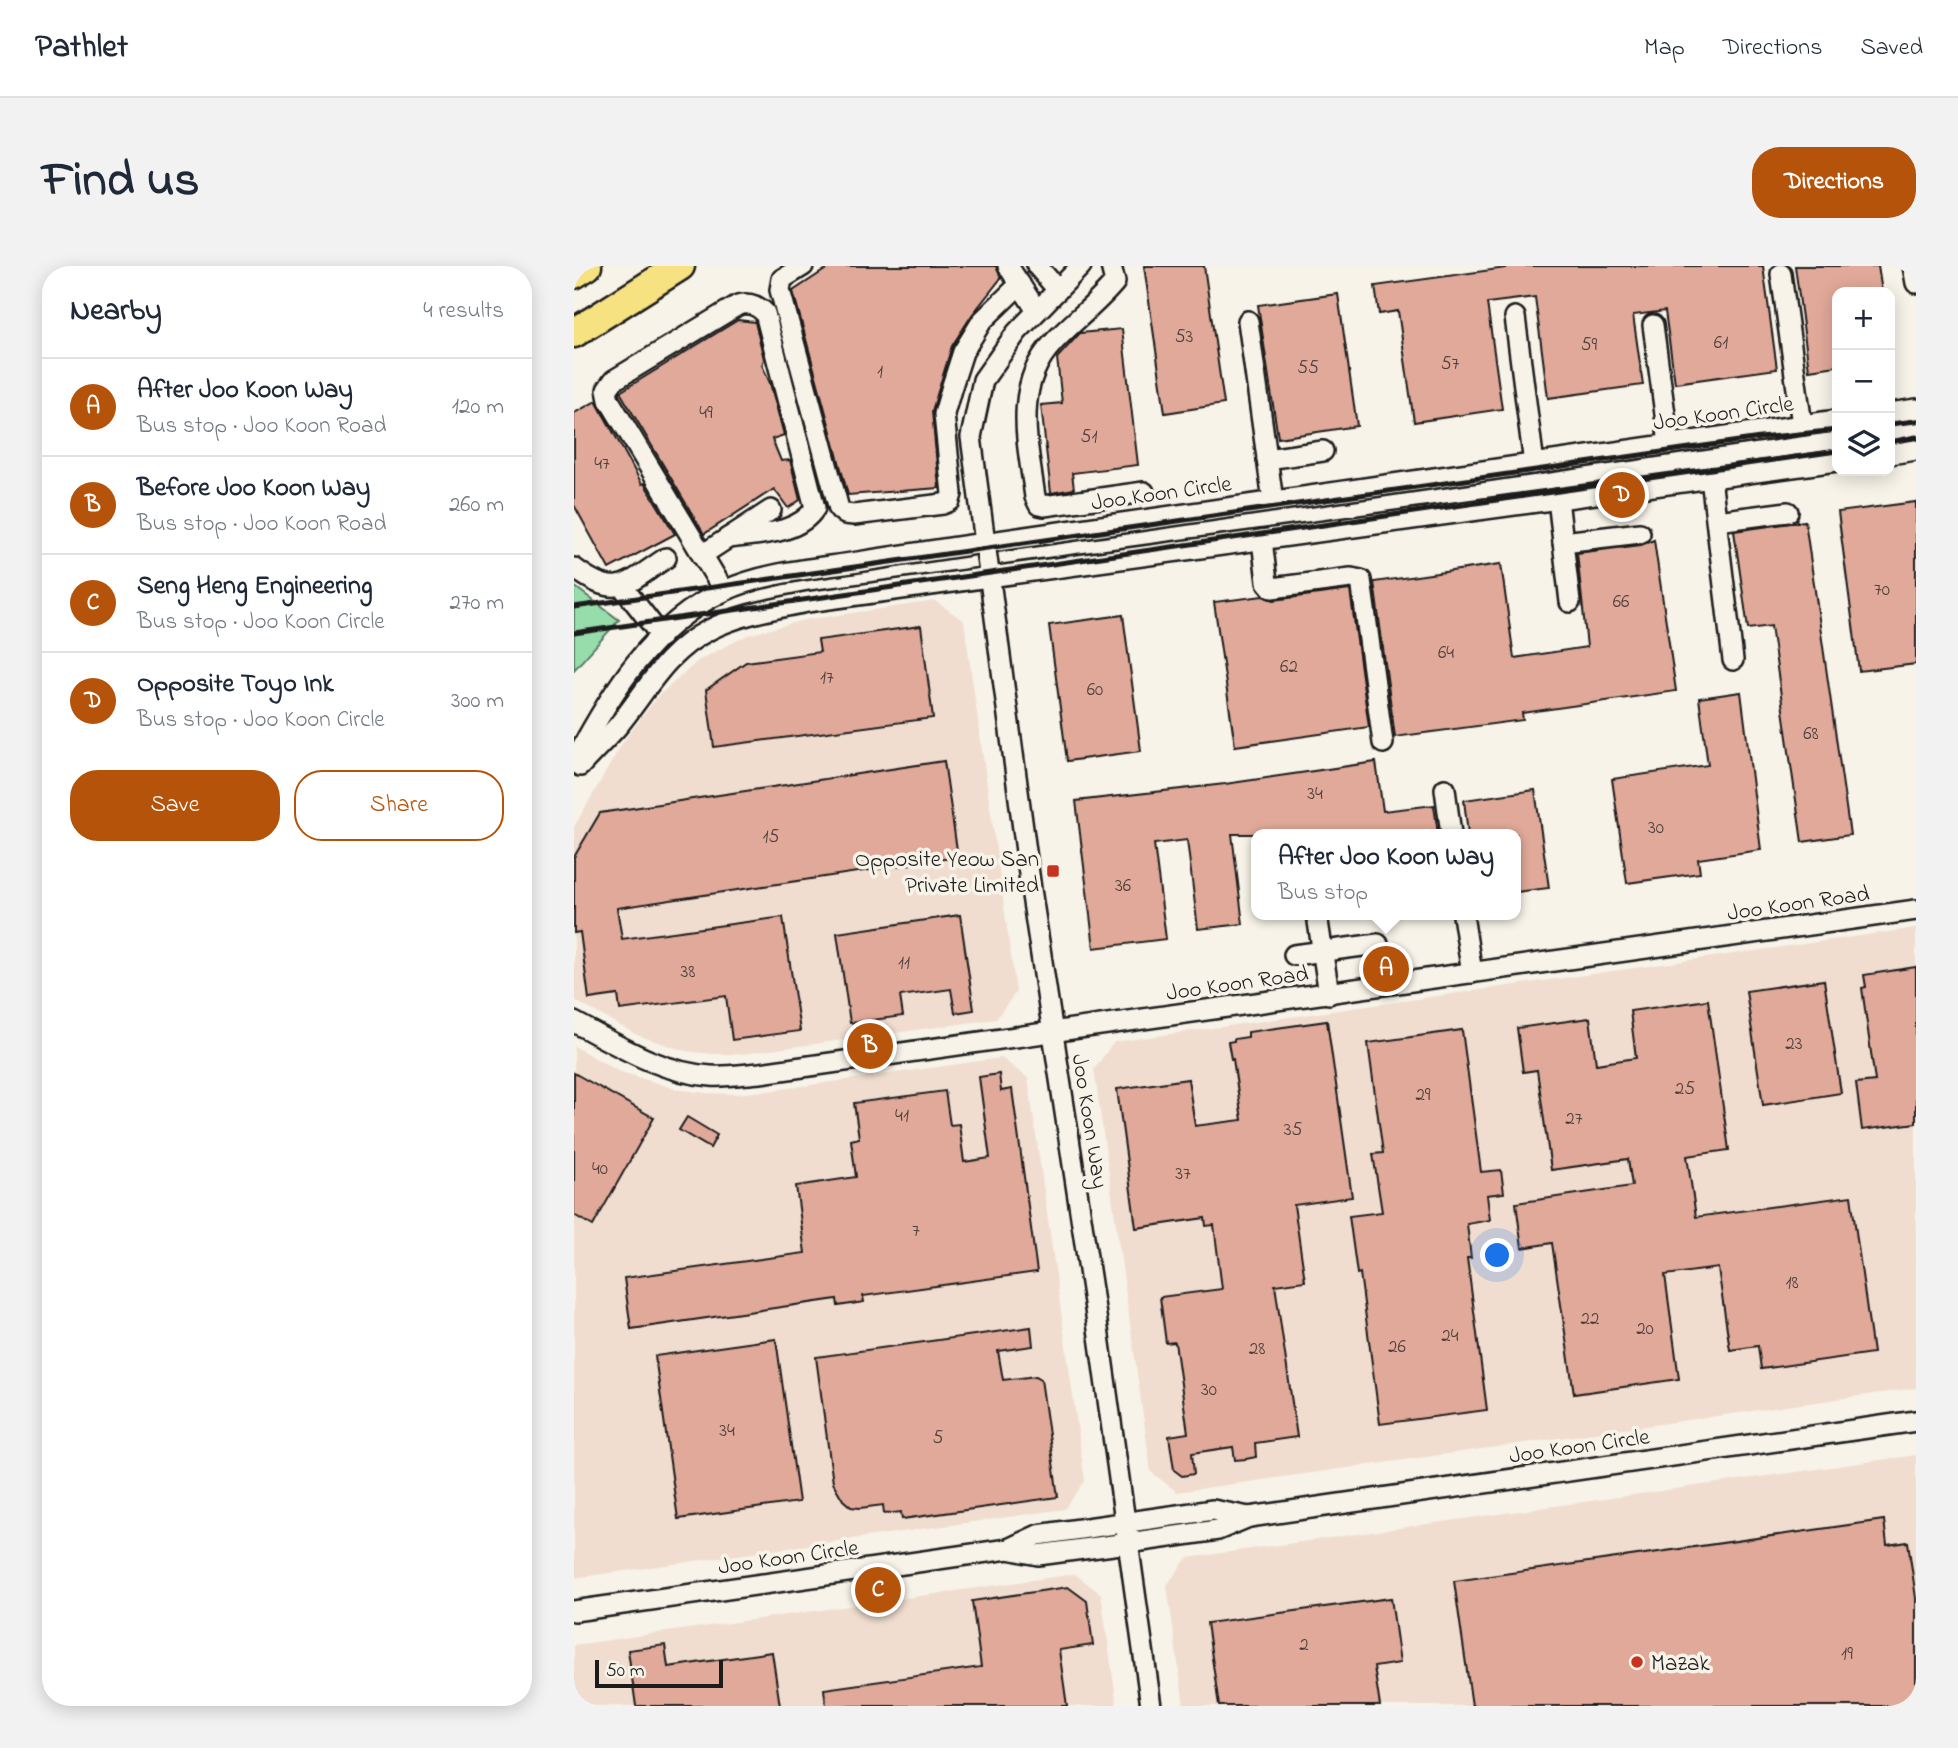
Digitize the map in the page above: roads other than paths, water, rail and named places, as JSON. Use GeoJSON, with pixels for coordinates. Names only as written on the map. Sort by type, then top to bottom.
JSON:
{"type":"FeatureCollection","features":[{"type":"Feature","properties":{"kind":"highway"},"geometry":{"type":"LineString","coordinates":[[574,274],[587,266]]}},
{"type":"Feature","properties":{"kind":"highway"},"geometry":{"type":"LineString","coordinates":[[574,333],[680,266]]}},
{"type":"Feature","properties":{"kind":"street"},"geometry":{"type":"LineString","coordinates":[[803,266],[782,279],[780,290],[839,509],[845,514],[854,515],[950,501],[952,494],[944,414],[951,386],[963,352],[982,321],[1020,284]]}},
{"type":"Feature","properties":{"kind":"street"},"geometry":{"type":"LineString","coordinates":[[1008,266],[1037,311]]}},
{"type":"Feature","properties":{"kind":"street"},"geometry":{"type":"LineString","coordinates":[[1037,266],[1058,290]]}},
{"type":"Feature","properties":{"kind":"street","name":"Joo Koon Way"},"geometry":{"type":"LineString","coordinates":[[1081,266],[1017,332],[983,380],[971,436],[983,542],[1151,1706]]}},
{"type":"Feature","properties":{"kind":"street"},"geometry":{"type":"LineString","coordinates":[[1111,266],[1115,282],[1050,345],[1034,369],[1026,394],[1026,424],[1035,497],[1039,505],[1140,493],[1139,520]]}},
{"type":"Feature","properties":{"kind":"street"},"geometry":{"type":"LineString","coordinates":[[1913,266],[1916,282]]}},
{"type":"Feature","properties":{"kind":"street"},"geometry":{"type":"LineString","coordinates":[[1781,274],[1802,425]]}},
{"type":"Feature","properties":{"kind":"street"},"geometry":{"type":"LineString","coordinates":[[724,591],[609,400],[607,390],[614,380],[738,305],[746,303],[758,306],[765,313],[815,508],[809,518],[788,529],[729,538]]}},
{"type":"Feature","properties":{"kind":"street"},"geometry":{"type":"LineString","coordinates":[[1515,317],[1534,464]]}},
{"type":"Feature","properties":{"kind":"street"},"geometry":{"type":"LineString","coordinates":[[1248,321],[1273,501]]}},
{"type":"Feature","properties":{"kind":"street"},"geometry":{"type":"LineString","coordinates":[[1653,325],[1669,444]]}},
{"type":"Feature","properties":{"kind":"street"},"geometry":{"type":"LineString","coordinates":[[1895,412],[1916,409]]}},
{"type":"Feature","properties":{"kind":"street","name":"Joo Koon Circle"},"geometry":{"type":"LineString","coordinates":[[574,762],[600,713],[624,677],[661,636],[687,613],[724,591],[780,575],[983,542],[1832,421]]}},
{"type":"Feature","properties":{"kind":"street"},"geometry":{"type":"LineString","coordinates":[[1895,453],[1916,450]]}},
{"type":"Feature","properties":{"kind":"street"},"geometry":{"type":"LineString","coordinates":[[1267,459],[1323,451]]}},
{"type":"Feature","properties":{"kind":"street"},"geometry":{"type":"LineString","coordinates":[[574,771],[617,726],[659,670],[691,641],[708,630],[762,611],[988,577],[1832,462]]}},
{"type":"Feature","properties":{"kind":"street"},"geometry":{"type":"LineString","coordinates":[[1711,478],[1733,660]]}},
{"type":"Feature","properties":{"kind":"street"},"geometry":{"type":"LineString","coordinates":[[1558,499],[1570,602]]}},
{"type":"Feature","properties":{"kind":"street"},"geometry":{"type":"LineString","coordinates":[[702,555],[771,510]]}},
{"type":"Feature","properties":{"kind":"street"},"geometry":{"type":"LineString","coordinates":[[1717,521],[1788,512]]}},
{"type":"Feature","properties":{"kind":"street"},"geometry":{"type":"LineString","coordinates":[[1563,542],[1640,533]]}},
{"type":"Feature","properties":{"kind":"street"},"geometry":{"type":"LineString","coordinates":[[1262,540],[1268,582],[1272,588],[1355,578],[1360,580],[1383,743]]}},
{"type":"Feature","properties":{"kind":"street"},"geometry":{"type":"LineString","coordinates":[[574,568],[603,586],[622,586],[666,558]]}},
{"type":"Feature","properties":{"kind":"street"},"geometry":{"type":"LineString","coordinates":[[622,586],[661,636]]}},
{"type":"Feature","properties":{"kind":"street"},"geometry":{"type":"LineString","coordinates":[[1444,789],[1450,829]]}},
{"type":"Feature","properties":{"kind":"street","name":"Joo Koon Road"},"geometry":{"type":"LineString","coordinates":[[574,1022],[639,1057],[671,1068],[711,1076],[760,1073],[1916,910]]}},
{"type":"Feature","properties":{"kind":"street"},"geometry":{"type":"LineString","coordinates":[[1318,920],[1329,994]]}},
{"type":"Feature","properties":{"kind":"street"},"geometry":{"type":"LineString","coordinates":[[1464,920],[1472,973]]}},
{"type":"Feature","properties":{"kind":"street"},"geometry":{"type":"LineString","coordinates":[[1294,955],[1378,944]]}},
{"type":"Feature","properties":{"kind":"street","name":"Joo Koon Circle"},"geometry":{"type":"LineString","coordinates":[[1008,1549],[1038,1555],[1128,1543],[1218,1530],[1249,1517],[1916,1421]]}},
{"type":"Feature","properties":{"kind":"street","name":"Joo Koon Circle"},"geometry":{"type":"LineString","coordinates":[[574,1611],[1008,1549],[1038,1535],[1213,1510],[1249,1517]]}},
{"type":"Feature","properties":{"kind":"railway"},"geometry":{"type":"LineString","coordinates":[[1895,423],[1916,421]]}},
{"type":"Feature","properties":{"kind":"railway"},"geometry":{"type":"LineString","coordinates":[[574,607],[1760,438],[1832,431]]}},
{"type":"Feature","properties":{"kind":"railway"},"geometry":{"type":"LineString","coordinates":[[1895,441],[1916,437]]}},
{"type":"Feature","properties":{"kind":"railway"},"geometry":{"type":"LineString","coordinates":[[574,633],[1832,452]]}},
{"type":"Feature","properties":{"kind":"place","name":"Opposite Toyo Ink"},"geometry":{"type":"Point","coordinates":[1622,495]}},
{"type":"Feature","properties":{"kind":"place","name":"Opposite Yeow San Private Limited"},"geometry":{"type":"Point","coordinates":[1053,871]}},
{"type":"Feature","properties":{"kind":"place","name":"After Joo Koon Way"},"geometry":{"type":"Point","coordinates":[1386,969]}},
{"type":"Feature","properties":{"kind":"place","name":"Before Joo Koon Way"},"geometry":{"type":"Point","coordinates":[870,1046]}},
{"type":"Feature","properties":{"kind":"place","name":"Seng Heng Engineering"},"geometry":{"type":"Point","coordinates":[878,1590]}},
{"type":"Feature","properties":{"kind":"place","name":"Mazak"},"geometry":{"type":"Point","coordinates":[1637,1662]}}]}
